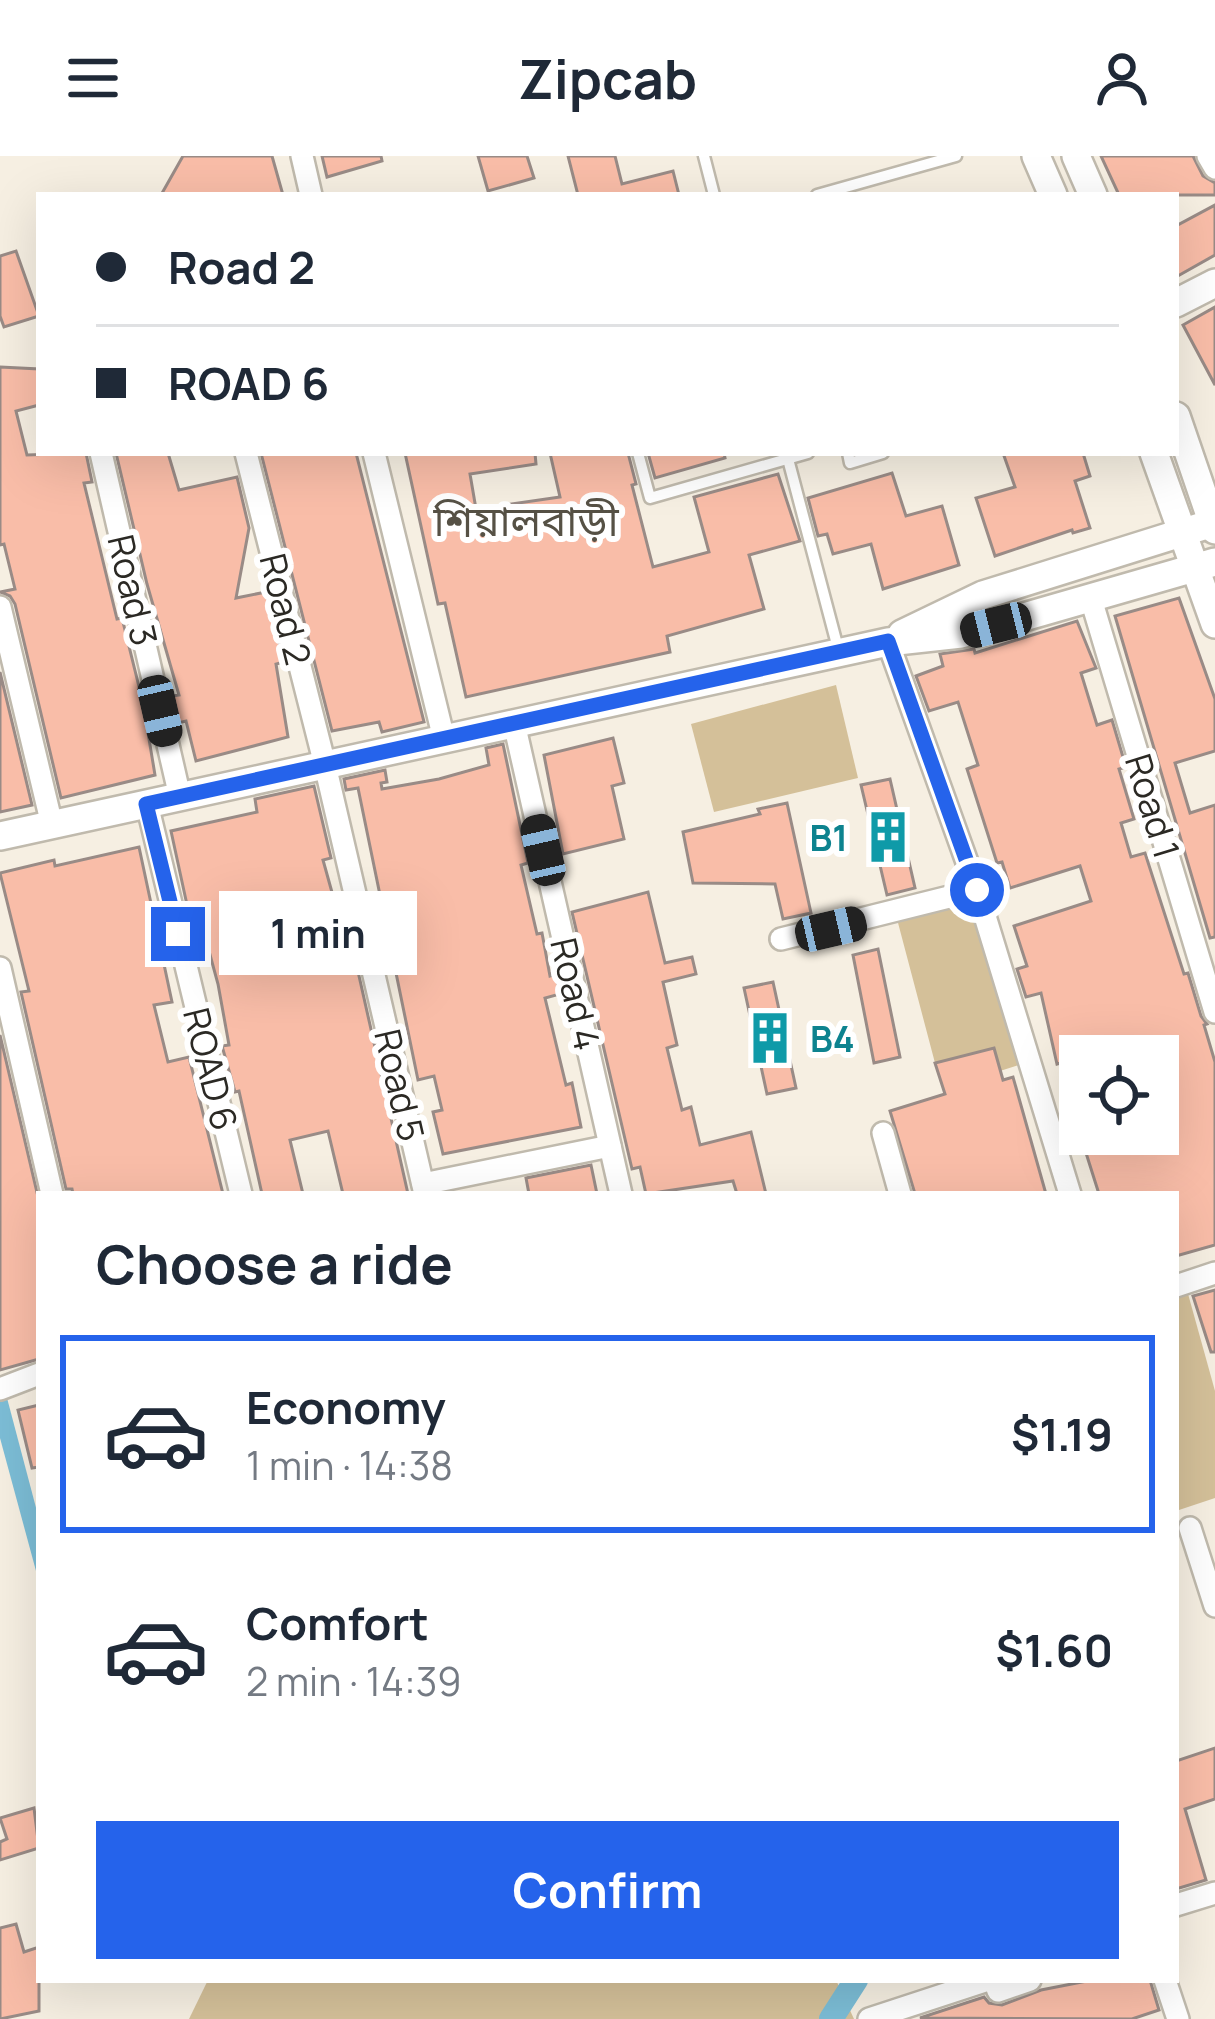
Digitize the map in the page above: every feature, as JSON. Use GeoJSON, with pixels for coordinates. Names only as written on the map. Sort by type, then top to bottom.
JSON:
{"type":"FeatureCollection","features":[{"type":"Feature","properties":{"kind":"street"},"geometry":{"type":"LineString","coordinates":[[302,156],[310,192]]}},
{"type":"Feature","properties":{"kind":"street"},"geometry":{"type":"LineString","coordinates":[[1036,156],[1052,192]]}},
{"type":"Feature","properties":{"kind":"street"},"geometry":{"type":"LineString","coordinates":[[1076,156],[1093,192]]}},
{"type":"Feature","properties":{"kind":"street"},"geometry":{"type":"LineString","coordinates":[[1208,156],[1215,168]]}},
{"type":"Feature","properties":{"kind":"street"},"geometry":{"type":"LineString","coordinates":[[1179,301],[1215,283]]}},
{"type":"Feature","properties":{"kind":"street"},"geometry":{"type":"LineString","coordinates":[[888,641],[983,595],[1214,526],[1179,425]]}},
{"type":"Feature","properties":{"kind":"street","name":"Road 3"},"geometry":{"type":"LineString","coordinates":[[102,456],[180,797]]}},
{"type":"Feature","properties":{"kind":"street","name":"Road 2"},"geometry":{"type":"LineString","coordinates":[[247,456],[326,765]]}},
{"type":"Feature","properties":{"kind":"street"},"geometry":{"type":"LineString","coordinates":[[375,456],[444,739]]}},
{"type":"Feature","properties":{"kind":"street"},"geometry":{"type":"LineString","coordinates":[[1155,456],[1184,532],[1206,565],[1215,624]]}},
{"type":"Feature","properties":{"kind":"street"},"geometry":{"type":"LineString","coordinates":[[0,836],[888,641],[961,634],[1206,565]]}},
{"type":"Feature","properties":{"kind":"street","name":"Road 1"},"geometry":{"type":"LineString","coordinates":[[1090,599],[1215,1012]]}},
{"type":"Feature","properties":{"kind":"street"},"geometry":{"type":"LineString","coordinates":[[0,607],[52,825]]}},
{"type":"Feature","properties":{"kind":"street"},"geometry":{"type":"LineString","coordinates":[[888,641],[977,890],[1069,1191]]}},
{"type":"Feature","properties":{"kind":"street","name":"Road 4"},"geometry":{"type":"LineString","coordinates":[[514,724],[620,1191]]}},
{"type":"Feature","properties":{"kind":"street","name":"Road 5"},"geometry":{"type":"LineString","coordinates":[[326,765],[424,1189]]}},
{"type":"Feature","properties":{"kind":"street","name":"ROAD 6"},"geometry":{"type":"LineString","coordinates":[[146,804],[240,1191]]}},
{"type":"Feature","properties":{"kind":"street"},"geometry":{"type":"LineString","coordinates":[[781,939],[977,890]]}},
{"type":"Feature","properties":{"kind":"street"},"geometry":{"type":"LineString","coordinates":[[0,968],[51,1191]]}},
{"type":"Feature","properties":{"kind":"street"},"geometry":{"type":"LineString","coordinates":[[884,1133],[899,1191]]}},
{"type":"Feature","properties":{"kind":"street"},"geometry":{"type":"LineString","coordinates":[[424,1189],[610,1146]]}},
{"type":"Feature","properties":{"kind":"street"},"geometry":{"type":"LineString","coordinates":[[1179,1285],[1215,1273]]}},
{"type":"Feature","properties":{"kind":"street"},"geometry":{"type":"LineString","coordinates":[[0,1389],[36,1375]]}},
{"type":"Feature","properties":{"kind":"street"},"geometry":{"type":"LineString","coordinates":[[1190,1528],[1215,1606]]}},
{"type":"Feature","properties":{"kind":"street"},"geometry":{"type":"LineString","coordinates":[[1179,1904],[1215,1893]]}},
{"type":"Feature","properties":{"kind":"street"},"geometry":{"type":"LineString","coordinates":[[869,2019],[982,1983]]}},
{"type":"Feature","properties":{"kind":"street"},"geometry":{"type":"LineString","coordinates":[[993,1983],[998,1991],[1021,1983]]}},
{"type":"Feature","properties":{"kind":"street"},"geometry":{"type":"LineString","coordinates":[[1166,1983],[1178,2019]]}},
{"type":"Feature","properties":{"kind":"lane"},"geometry":{"type":"LineString","coordinates":[[704,156],[713,192]]}},
{"type":"Feature","properties":{"kind":"lane"},"geometry":{"type":"LineString","coordinates":[[828,192],[956,156]]}},
{"type":"Feature","properties":{"kind":"lane"},"geometry":{"type":"LineString","coordinates":[[639,456],[650,498],[798,456]]}},
{"type":"Feature","properties":{"kind":"lane"},"geometry":{"type":"LineString","coordinates":[[849,456],[850,463],[873,456]]}},
{"type":"Feature","properties":{"kind":"lane"},"geometry":{"type":"LineString","coordinates":[[788,459],[839,652]]}},
{"type":"Feature","properties":{"kind":"shaded area"},"geometry":{"type":"Polygon","coordinates":[[[836,685],[858,778],[714,812],[691,724],[836,685]]]}},
{"type":"Feature","properties":{"kind":"shaded area"},"geometry":{"type":"Polygon","coordinates":[[[973,895],[1022,1064],[1000,1071],[993,1048],[935,1063],[897,919],[973,895]]]}},
{"type":"Feature","properties":{"kind":"shaded area"},"geometry":{"type":"Polygon","coordinates":[[[1185,1283],[1215,1391],[1215,1498],[1179,1510],[1179,1285],[1185,1283]]]}},
{"type":"Feature","properties":{"kind":"shaded area"},"geometry":{"type":"Polygon","coordinates":[[[207,1983],[837,1983],[854,2019],[189,2019],[207,1983]]]}},
{"type":"Feature","properties":{"kind":"water"},"geometry":{"type":"Polygon","coordinates":[[[7,1398],[36,1508],[36,1571],[0,1438],[0,1401],[7,1398]]]}},
{"type":"Feature","properties":{"kind":"building"},"geometry":{"type":"Polygon","coordinates":[[[183,156],[272,156],[282,192],[163,192],[183,156]]]}},
{"type":"Feature","properties":{"kind":"building"},"geometry":{"type":"Polygon","coordinates":[[[322,156],[381,156],[382,161],[327,177],[322,156]]]}},
{"type":"Feature","properties":{"kind":"building"},"geometry":{"type":"Polygon","coordinates":[[[478,156],[527,156],[534,178],[488,191],[478,156]]]}},
{"type":"Feature","properties":{"kind":"building"},"geometry":{"type":"Polygon","coordinates":[[[568,156],[615,156],[622,184],[673,171],[678,192],[577,192],[568,156]]]}},
{"type":"Feature","properties":{"kind":"building"},"geometry":{"type":"Polygon","coordinates":[[[1101,156],[1193,156],[1203,176],[1215,183],[1215,195],[1118,192],[1101,156]]]}},
{"type":"Feature","properties":{"kind":"building"},"geometry":{"type":"Polygon","coordinates":[[[1215,205],[1215,255],[1179,275],[1179,224],[1215,205]]]}},
{"type":"Feature","properties":{"kind":"building"},"geometry":{"type":"Polygon","coordinates":[[[16,251],[36,308],[36,317],[4,327],[0,316],[0,256],[16,251]]]}},
{"type":"Feature","properties":{"kind":"building"},"geometry":{"type":"Polygon","coordinates":[[[1215,307],[1215,385],[1183,325],[1215,307]]]}},
{"type":"Feature","properties":{"kind":"building"},"geometry":{"type":"Polygon","coordinates":[[[0,367],[36,369],[36,406],[16,411],[27,455],[87,456],[92,482],[84,483],[143,703],[155,775],[61,798],[15,604],[0,592],[15,589],[4,544],[0,545],[0,367]]]}},
{"type":"Feature","properties":{"kind":"building"},"geometry":{"type":"Polygon","coordinates":[[[117,456],[169,456],[179,490],[237,477],[249,528],[236,598],[266,592],[284,662],[276,664],[288,737],[196,761],[186,721],[178,723],[172,696],[179,695],[117,456]]]}},
{"type":"Feature","properties":{"kind":"building"},"geometry":{"type":"Polygon","coordinates":[[[262,456],[357,456],[424,722],[382,732],[379,722],[332,731],[262,456]]]}},
{"type":"Feature","properties":{"kind":"building"},"geometry":{"type":"Polygon","coordinates":[[[406,456],[535,456],[536,464],[470,474],[476,509],[560,497],[551,456],[629,456],[653,567],[709,552],[694,497],[778,474],[800,541],[749,555],[764,609],[667,636],[670,652],[466,697],[445,603],[438,604],[406,456]]]}},
{"type":"Feature","properties":{"kind":"building"},"geometry":{"type":"Polygon","coordinates":[[[649,456],[725,456],[725,458],[655,478],[649,456]]]}},
{"type":"Feature","properties":{"kind":"building"},"geometry":{"type":"Polygon","coordinates":[[[1004,456],[1084,456],[1090,476],[1075,481],[1090,528],[995,556],[976,498],[1015,487],[1004,456]]]}},
{"type":"Feature","properties":{"kind":"building"},"geometry":{"type":"Polygon","coordinates":[[[892,473],[906,516],[942,506],[959,565],[883,589],[871,544],[833,554],[827,534],[818,536],[808,498],[892,473]]]}},
{"type":"Feature","properties":{"kind":"building"},"geometry":{"type":"Polygon","coordinates":[[[1179,598],[1215,699],[1215,751],[1175,763],[1190,813],[1215,805],[1215,937],[1210,938],[1115,616],[1179,598]]]}},
{"type":"Feature","properties":{"kind":"building"},"geometry":{"type":"Polygon","coordinates":[[[1077,621],[1096,668],[1081,673],[1097,725],[1112,720],[1126,767],[1119,769],[1134,819],[1121,823],[1131,857],[1145,853],[1184,974],[1188,973],[1207,1024],[1215,1062],[1215,1245],[1179,1255],[1179,1191],[1098,1191],[1087,1155],[1179,1155],[1179,1035],[1059,1035],[1057,1064],[1041,993],[1026,997],[1017,969],[1027,966],[1014,926],[1091,901],[1080,866],[1010,888],[1002,862],[997,863],[967,769],[978,765],[958,702],[929,711],[916,676],[943,666],[940,654],[974,649],[975,653],[1077,621]]]}},
{"type":"Feature","properties":{"kind":"building"},"geometry":{"type":"Polygon","coordinates":[[[0,672],[32,805],[0,812],[0,672]]]}},
{"type":"Feature","properties":{"kind":"building"},"geometry":{"type":"Polygon","coordinates":[[[613,738],[624,783],[612,786],[624,839],[563,854],[544,755],[613,738]]]}},
{"type":"Feature","properties":{"kind":"building"},"geometry":{"type":"Polygon","coordinates":[[[503,744],[528,863],[521,865],[537,934],[542,933],[550,976],[556,974],[560,994],[545,998],[581,1127],[443,1154],[433,1112],[442,1110],[434,1076],[418,1080],[358,788],[346,790],[344,779],[385,770],[387,782],[381,783],[382,789],[439,779],[489,765],[486,748],[503,744]]]}},
{"type":"Feature","properties":{"kind":"building","name":"B1"},"geometry":{"type":"Polygon","coordinates":[[[890,779],[915,888],[887,895],[861,785],[890,779]]]}},
{"type":"Feature","properties":{"kind":"building"},"geometry":{"type":"Polygon","coordinates":[[[314,786],[331,858],[323,860],[353,968],[357,967],[407,1191],[342,1191],[328,1131],[290,1140],[302,1191],[261,1191],[239,1091],[235,1092],[222,1046],[229,1045],[218,984],[206,940],[196,942],[171,831],[257,812],[255,799],[314,786]]]}},
{"type":"Feature","properties":{"kind":"building"},"geometry":{"type":"Polygon","coordinates":[[[787,803],[811,913],[783,919],[775,884],[693,883],[683,832],[787,803]]]}},
{"type":"Feature","properties":{"kind":"building"},"geometry":{"type":"Polygon","coordinates":[[[139,847],[172,1002],[154,1005],[168,1062],[189,1057],[222,1191],[66,1189],[21,992],[29,991],[0,873],[54,860],[55,866],[139,847]]]}},
{"type":"Feature","properties":{"kind":"building"},"geometry":{"type":"Polygon","coordinates":[[[648,892],[665,963],[692,957],[696,974],[663,982],[677,1045],[667,1048],[682,1110],[691,1107],[700,1145],[751,1132],[765,1191],[736,1191],[733,1181],[645,1191],[640,1167],[632,1169],[572,912],[648,892]]]}},
{"type":"Feature","properties":{"kind":"building"},"geometry":{"type":"Polygon","coordinates":[[[878,949],[900,1057],[874,1063],[853,955],[878,949]]]}},
{"type":"Feature","properties":{"kind":"building","name":"B4"},"geometry":{"type":"Polygon","coordinates":[[[773,982],[796,1088],[767,1094],[744,988],[773,982]]]}},
{"type":"Feature","properties":{"kind":"building"},"geometry":{"type":"Polygon","coordinates":[[[0,1035],[37,1191],[36,1360],[0,1370],[0,1035]]]}},
{"type":"Feature","properties":{"kind":"building"},"geometry":{"type":"Polygon","coordinates":[[[994,1048],[1003,1080],[1013,1077],[1045,1191],[914,1191],[890,1111],[945,1094],[935,1063],[994,1048]]]}},
{"type":"Feature","properties":{"kind":"building"},"geometry":{"type":"Polygon","coordinates":[[[591,1165],[596,1191],[528,1191],[526,1178],[591,1165]]]}},
{"type":"Feature","properties":{"kind":"building"},"geometry":{"type":"Polygon","coordinates":[[[1215,1290],[1215,1352],[1211,1352],[1193,1296],[1215,1290]]]}},
{"type":"Feature","properties":{"kind":"building"},"geometry":{"type":"Polygon","coordinates":[[[36,1406],[36,1467],[32,1468],[18,1410],[36,1406]]]}},
{"type":"Feature","properties":{"kind":"building"},"geometry":{"type":"Polygon","coordinates":[[[1215,1748],[1215,1799],[1185,1809],[1206,1880],[1179,1888],[1179,1760],[1215,1748]]]}},
{"type":"Feature","properties":{"kind":"building"},"geometry":{"type":"Polygon","coordinates":[[[34,1808],[36,1849],[0,1860],[0,1842],[7,1839],[0,1818],[34,1808]]]}},
{"type":"Feature","properties":{"kind":"building"},"geometry":{"type":"Polygon","coordinates":[[[16,1924],[24,1952],[36,1948],[39,2011],[0,2019],[0,1928],[16,1924]]]}},
{"type":"Feature","properties":{"kind":"building"},"geometry":{"type":"Polygon","coordinates":[[[1077,1983],[1151,1983],[1159,2010],[1132,2019],[920,2018],[984,1997],[1002,2005],[1077,1983]]]}},
{"type":"Feature","properties":{"kind":"waterway"},"geometry":{"type":"LineString","coordinates":[[831,2019],[854,1983]]}},
{"type":"Feature","properties":{"kind":"place","name":"B1"},"geometry":{"type":"Point","coordinates":[888,837]}},
{"type":"Feature","properties":{"kind":"place","name":"B4"},"geometry":{"type":"Point","coordinates":[770,1038]}},
{"type":"Feature","properties":{"kind":"district","name":"শিয়ালবাড়ী"},"geometry":{"type":"Point","coordinates":[526,520]}},
{"type":"Feature","properties":{"kind":"route"},"geometry":{"type":"LineString","coordinates":[[178,934],[146,804],[888,641],[977,890]]}}]}
